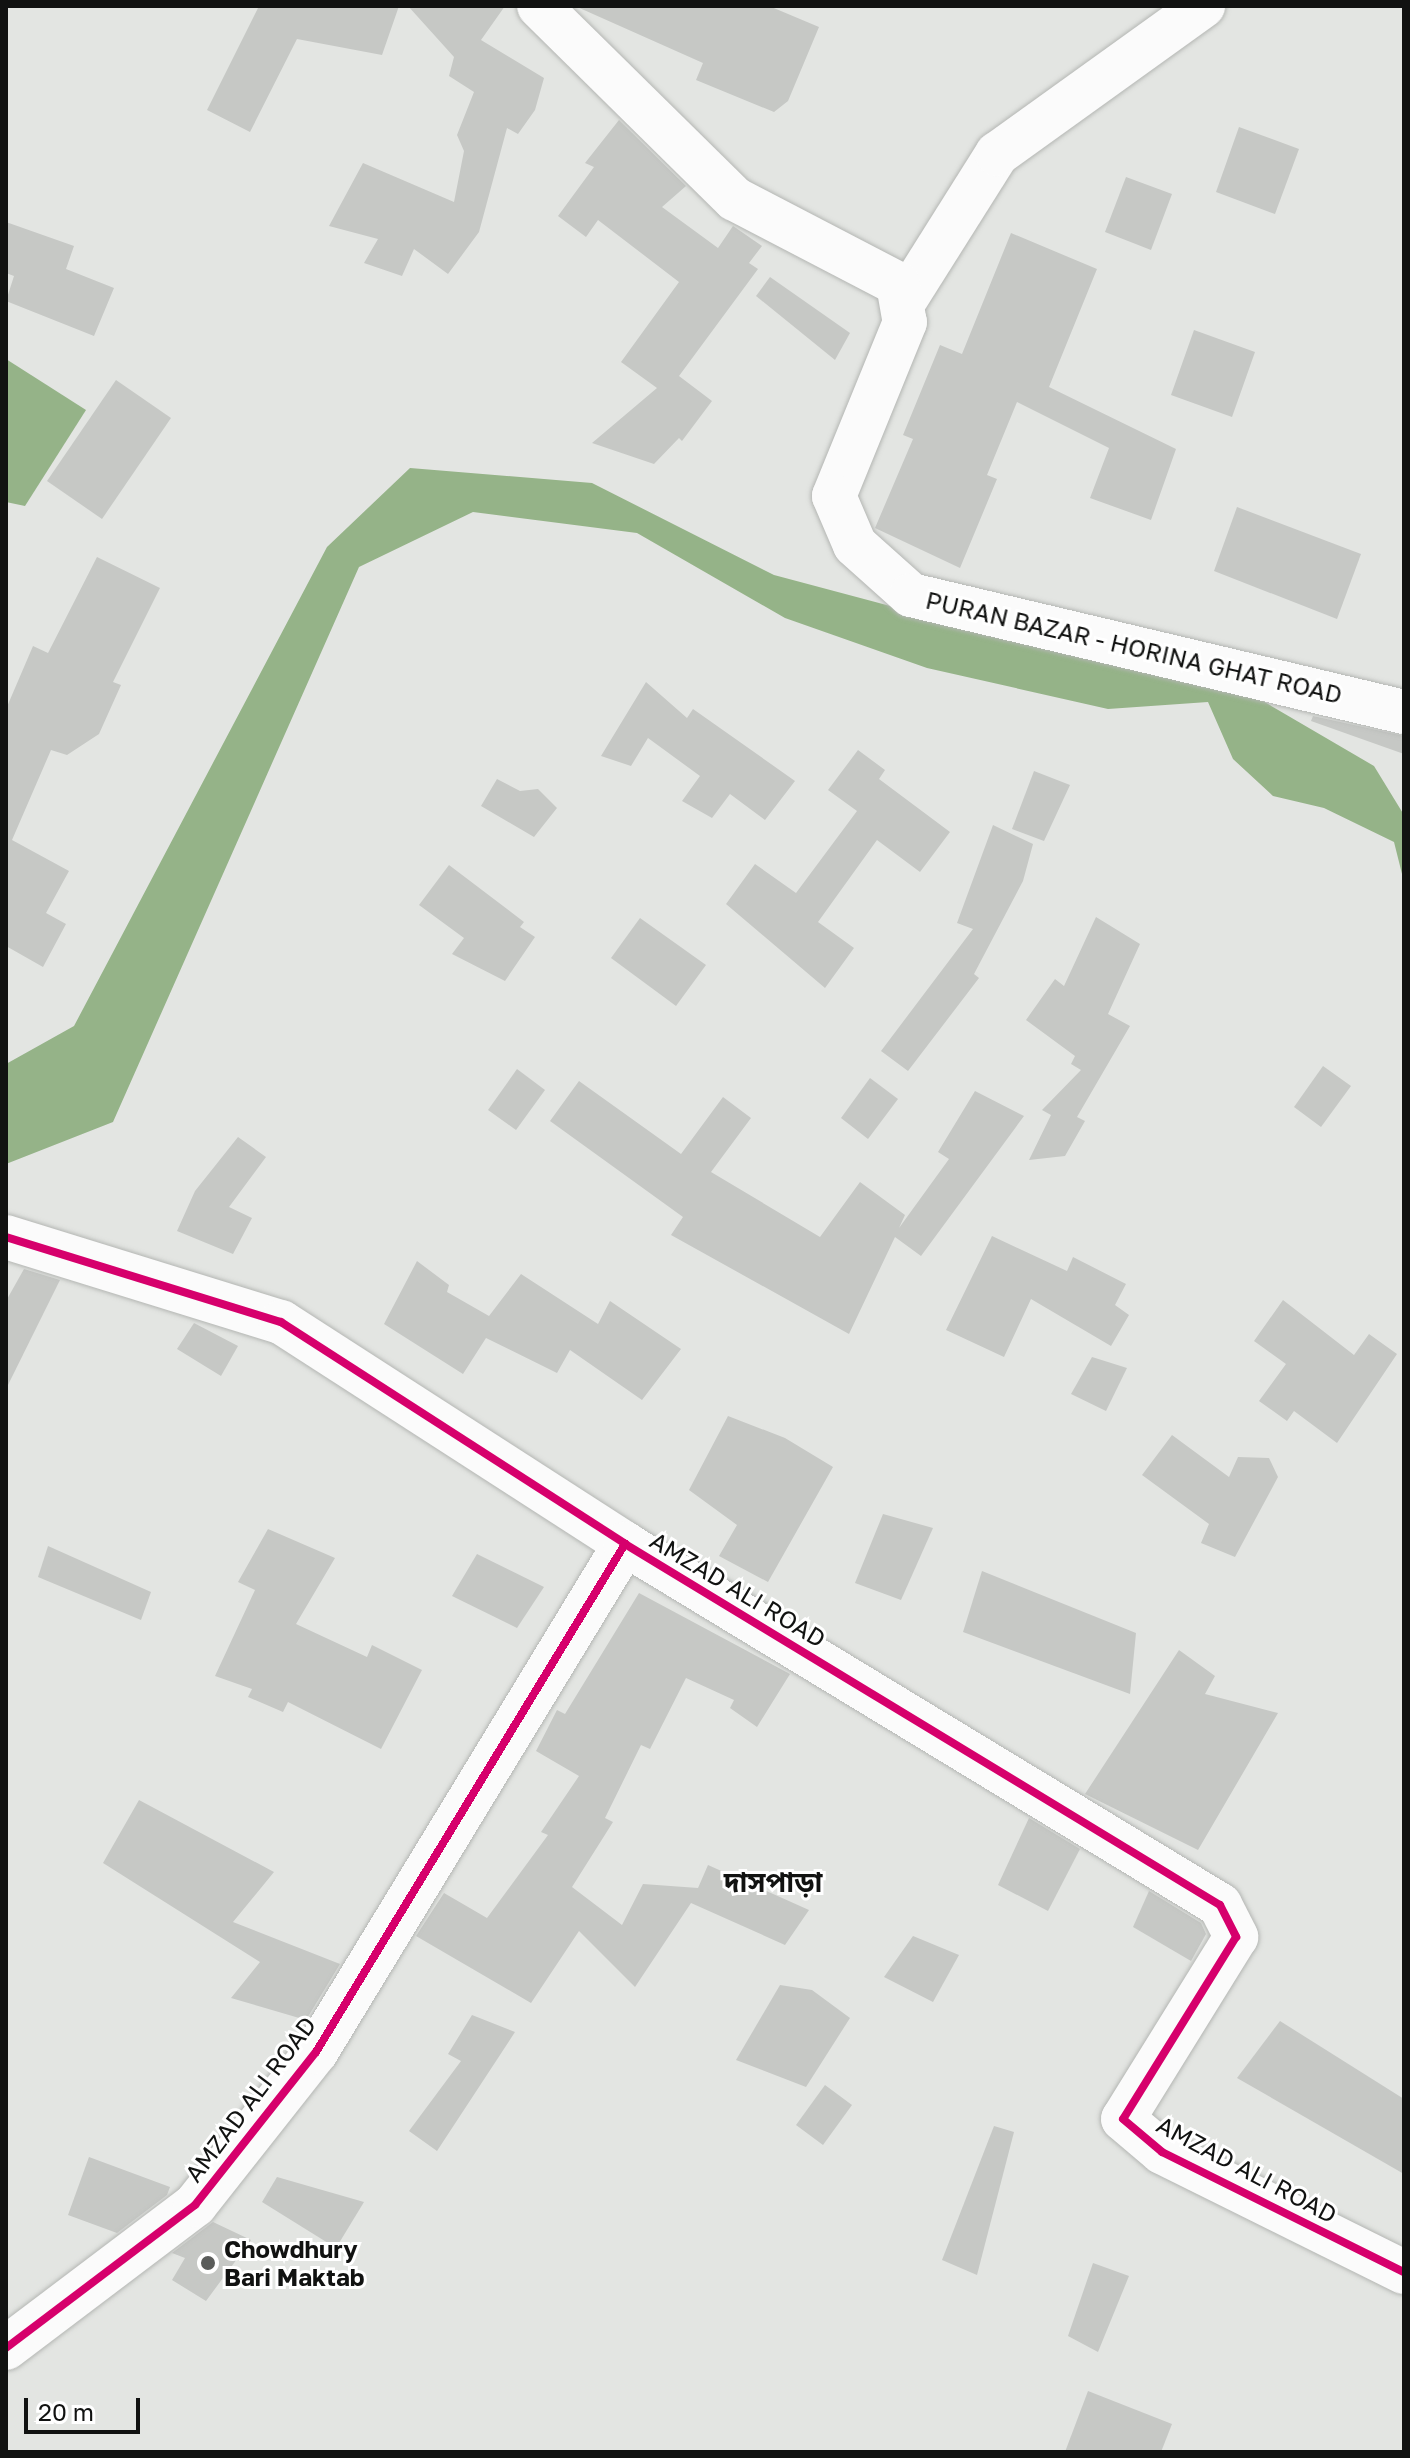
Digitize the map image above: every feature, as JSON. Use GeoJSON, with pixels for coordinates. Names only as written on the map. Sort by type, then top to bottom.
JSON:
{"type":"FeatureCollection","features":[{"type":"Feature","properties":{"kind":"street"},"geometry":{"type":"LineString","coordinates":[[539,6],[735,199],[777,224],[886,273],[905,300],[997,154],[1203,6]]}},
{"type":"Feature","properties":{"kind":"street","name":"PURAN BAZAR - HORINA GHAT ROAD"},"geometry":{"type":"LineString","coordinates":[[905,300],[905,322],[834,496],[855,545],[911,595],[1404,712]]}},
{"type":"Feature","properties":{"kind":"street"},"geometry":{"type":"LineString","coordinates":[[6,1237],[281,1322],[625,1544]]}},
{"type":"Feature","properties":{"kind":"street","name":"AMZAD ALI ROAD"},"geometry":{"type":"LineString","coordinates":[[6,2348],[195,2205],[316,2052],[625,1544],[1220,1905],[1236,1937],[1123,2119],[1162,2152],[1404,2272]]}},
{"type":"Feature","properties":{"kind":"shaded area"},"geometry":{"type":"Polygon","coordinates":[[[6,359],[86,410],[25,506],[6,502],[6,359]]]}},
{"type":"Feature","properties":{"kind":"shaded area"},"geometry":{"type":"Polygon","coordinates":[[[410,468],[592,483],[774,575],[954,623],[1215,673],[1374,766],[1404,815],[1404,882],[1394,842],[1324,808],[1273,796],[1233,759],[1208,702],[1108,709],[927,668],[785,618],[637,533],[473,512],[359,567],[113,1122],[6,1164],[6,1064],[74,1026],[327,547],[410,468]]]}},
{"type":"Feature","properties":{"kind":"building"},"geometry":{"type":"Polygon","coordinates":[[[259,6],[399,6],[382,55],[297,39],[250,132],[207,110],[259,6]]]}},
{"type":"Feature","properties":{"kind":"building"},"geometry":{"type":"Polygon","coordinates":[[[408,6],[505,6],[481,40],[544,78],[535,110],[518,134],[507,128],[479,232],[448,274],[414,249],[402,276],[364,263],[378,239],[329,226],[363,163],[454,202],[464,151],[457,135],[474,92],[449,76],[454,57],[408,6]]]}},
{"type":"Feature","properties":{"kind":"building"},"geometry":{"type":"Polygon","coordinates":[[[575,6],[769,6],[819,27],[788,101],[774,112],[696,80],[703,63],[575,6]]]}},
{"type":"Feature","properties":{"kind":"building"},"geometry":{"type":"Polygon","coordinates":[[[619,120],[686,186],[662,207],[718,248],[733,226],[762,246],[749,263],[758,269],[679,376],[712,401],[682,441],[679,438],[654,464],[592,443],[657,388],[621,362],[679,282],[598,220],[586,237],[558,216],[594,167],[585,163],[619,120]]]}},
{"type":"Feature","properties":{"kind":"building"},"geometry":{"type":"Polygon","coordinates":[[[1239,127],[1299,149],[1275,214],[1216,192],[1239,127]]]}},
{"type":"Feature","properties":{"kind":"building"},"geometry":{"type":"Polygon","coordinates":[[[1126,177],[1172,194],[1151,250],[1105,232],[1126,177]]]}},
{"type":"Feature","properties":{"kind":"building"},"geometry":{"type":"Polygon","coordinates":[[[6,222],[74,246],[66,269],[114,288],[94,336],[6,301],[14,276],[6,273],[6,222]]]}},
{"type":"Feature","properties":{"kind":"building"},"geometry":{"type":"Polygon","coordinates":[[[1011,233],[1097,269],[1049,387],[1176,449],[1151,520],[1090,498],[1109,448],[1017,402],[987,475],[997,479],[960,568],[875,528],[913,439],[903,435],[940,345],[962,354],[1011,233]]]}},
{"type":"Feature","properties":{"kind":"building"},"geometry":{"type":"Polygon","coordinates":[[[770,277],[850,333],[835,360],[756,296],[770,277]]]}},
{"type":"Feature","properties":{"kind":"building"},"geometry":{"type":"Polygon","coordinates":[[[1194,330],[1255,352],[1232,417],[1171,395],[1194,330]]]}},
{"type":"Feature","properties":{"kind":"building"},"geometry":{"type":"Polygon","coordinates":[[[116,380],[171,418],[102,519],[47,481],[116,380]]]}},
{"type":"Feature","properties":{"kind":"building"},"geometry":{"type":"Polygon","coordinates":[[[1237,507],[1361,554],[1337,619],[1214,571],[1237,507]]]}},
{"type":"Feature","properties":{"kind":"building"},"geometry":{"type":"Polygon","coordinates":[[[97,557],[160,588],[113,682],[121,685],[99,734],[67,755],[51,750],[12,840],[69,871],[46,913],[66,924],[43,967],[6,946],[6,709],[33,646],[48,653],[97,557]]]}},
{"type":"Feature","properties":{"kind":"building"},"geometry":{"type":"Polygon","coordinates":[[[646,682],[687,718],[693,709],[795,781],[765,820],[730,794],[712,818],[682,801],[700,776],[648,738],[631,766],[601,756],[646,682]]]}},
{"type":"Feature","properties":{"kind":"building"},"geometry":{"type":"Polygon","coordinates":[[[1313,716],[1404,736],[1404,754],[1311,721],[1313,716]]]}},
{"type":"Feature","properties":{"kind":"building"},"geometry":{"type":"Polygon","coordinates":[[[858,750],[885,770],[879,779],[950,832],[920,872],[877,840],[818,922],[854,948],[825,988],[726,904],[755,864],[796,893],[857,811],[828,790],[858,750]]]}},
{"type":"Feature","properties":{"kind":"building"},"geometry":{"type":"Polygon","coordinates":[[[1034,771],[1070,785],[1044,841],[1012,829],[1034,771]]]}},
{"type":"Feature","properties":{"kind":"building"},"geometry":{"type":"Polygon","coordinates":[[[497,779],[520,791],[538,789],[557,808],[534,837],[481,806],[497,779]]]}},
{"type":"Feature","properties":{"kind":"building"},"geometry":{"type":"Polygon","coordinates":[[[993,825],[1033,844],[1023,881],[974,974],[979,978],[908,1071],[881,1051],[973,929],[957,923],[993,825]]]}},
{"type":"Feature","properties":{"kind":"building"},"geometry":{"type":"Polygon","coordinates":[[[449,865],[524,922],[520,927],[535,937],[505,981],[452,954],[464,938],[419,905],[449,865]]]}},
{"type":"Feature","properties":{"kind":"building"},"geometry":{"type":"Polygon","coordinates":[[[1096,917],[1140,944],[1108,1014],[1130,1026],[1077,1117],[1085,1121],[1065,1156],[1029,1160],[1051,1115],[1042,1110],[1081,1070],[1071,1064],[1075,1056],[1026,1020],[1055,979],[1064,986],[1096,917]]]}},
{"type":"Feature","properties":{"kind":"building"},"geometry":{"type":"Polygon","coordinates":[[[640,918],[706,965],[676,1006],[611,958],[640,918]]]}},
{"type":"Feature","properties":{"kind":"building"},"geometry":{"type":"Polygon","coordinates":[[[1323,1066],[1351,1086],[1321,1127],[1294,1107],[1323,1066]]]}},
{"type":"Feature","properties":{"kind":"building"},"geometry":{"type":"Polygon","coordinates":[[[517,1069],[545,1090],[516,1130],[488,1110],[517,1069]]]}},
{"type":"Feature","properties":{"kind":"building"},"geometry":{"type":"Polygon","coordinates":[[[870,1078],[898,1099],[868,1139],[841,1118],[870,1078]]]}},
{"type":"Feature","properties":{"kind":"building"},"geometry":{"type":"Polygon","coordinates":[[[579,1081],[681,1154],[723,1097],[751,1118],[711,1172],[820,1237],[860,1182],[905,1215],[899,1228],[949,1159],[938,1152],[975,1091],[1024,1116],[921,1256],[895,1237],[849,1334],[671,1235],[683,1217],[550,1121],[579,1081]]]}},
{"type":"Feature","properties":{"kind":"building"},"geometry":{"type":"Polygon","coordinates":[[[238,1137],[266,1157],[229,1207],[252,1218],[233,1254],[177,1231],[195,1191],[238,1137]]]}},
{"type":"Feature","properties":{"kind":"building"},"geometry":{"type":"Polygon","coordinates":[[[992,1236],[1067,1271],[1073,1257],[1126,1284],[1115,1305],[1129,1315],[1111,1346],[1031,1299],[1004,1357],[946,1330],[992,1236]]]}},
{"type":"Feature","properties":{"kind":"building"},"geometry":{"type":"Polygon","coordinates":[[[417,1261],[449,1285],[447,1292],[489,1316],[521,1274],[598,1324],[610,1301],[681,1349],[642,1400],[570,1350],[557,1373],[486,1338],[463,1374],[384,1324],[417,1261]]]}},
{"type":"Feature","properties":{"kind":"building"},"geometry":{"type":"Polygon","coordinates":[[[24,1269],[60,1280],[6,1389],[6,1301],[24,1269]]]}},
{"type":"Feature","properties":{"kind":"building"},"geometry":{"type":"Polygon","coordinates":[[[1283,1300],[1354,1355],[1369,1334],[1397,1354],[1337,1443],[1294,1411],[1287,1421],[1259,1401],[1286,1364],[1254,1341],[1283,1300]]]}},
{"type":"Feature","properties":{"kind":"building"},"geometry":{"type":"Polygon","coordinates":[[[194,1323],[238,1346],[221,1376],[177,1349],[194,1323]]]}},
{"type":"Feature","properties":{"kind":"building"},"geometry":{"type":"Polygon","coordinates":[[[1092,1357],[1127,1368],[1106,1411],[1071,1394],[1092,1357]]]}},
{"type":"Feature","properties":{"kind":"building"},"geometry":{"type":"Polygon","coordinates":[[[728,1416],[785,1438],[833,1467],[768,1582],[719,1556],[737,1525],[689,1490],[728,1416]]]}},
{"type":"Feature","properties":{"kind":"building"},"geometry":{"type":"Polygon","coordinates":[[[1172,1435],[1229,1477],[1238,1457],[1269,1458],[1278,1477],[1235,1557],[1201,1543],[1209,1524],[1142,1475],[1172,1435]]]}},
{"type":"Feature","properties":{"kind":"building"},"geometry":{"type":"Polygon","coordinates":[[[883,1514],[933,1528],[901,1600],[855,1583],[883,1514]]]}},
{"type":"Feature","properties":{"kind":"building"},"geometry":{"type":"Polygon","coordinates":[[[268,1529],[335,1558],[296,1624],[367,1657],[372,1645],[422,1670],[381,1749],[288,1702],[283,1712],[248,1697],[252,1689],[215,1676],[255,1590],[238,1582],[268,1529]]]}},
{"type":"Feature","properties":{"kind":"building"},"geometry":{"type":"Polygon","coordinates":[[[48,1546],[151,1592],[141,1620],[38,1577],[48,1546]]]}},
{"type":"Feature","properties":{"kind":"building"},"geometry":{"type":"Polygon","coordinates":[[[477,1554],[544,1587],[517,1628],[452,1596],[477,1554]]]}},
{"type":"Feature","properties":{"kind":"building"},"geometry":{"type":"Polygon","coordinates":[[[982,1571],[1136,1633],[1130,1694],[963,1632],[982,1571]]]}},
{"type":"Feature","properties":{"kind":"building"},"geometry":{"type":"Polygon","coordinates":[[[639,1593],[790,1674],[757,1727],[730,1708],[734,1700],[686,1678],[650,1749],[641,1745],[605,1818],[613,1822],[572,1887],[622,1925],[643,1884],[698,1888],[708,1865],[809,1910],[785,1945],[691,1903],[635,1987],[579,1931],[531,2003],[416,1936],[444,1893],[487,1918],[548,1835],[541,1832],[579,1776],[536,1751],[557,1710],[565,1714],[639,1593]]]}},
{"type":"Feature","properties":{"kind":"building"},"geometry":{"type":"Polygon","coordinates":[[[1179,1650],[1215,1676],[1205,1694],[1278,1713],[1198,1850],[1085,1794],[1179,1650]]]}},
{"type":"Feature","properties":{"kind":"building"},"geometry":{"type":"Polygon","coordinates":[[[139,1800],[274,1872],[233,1922],[340,1964],[306,2020],[231,1998],[260,1962],[103,1863],[139,1800]]]}},
{"type":"Feature","properties":{"kind":"building"},"geometry":{"type":"Polygon","coordinates":[[[1029,1818],[1080,1849],[1048,1911],[998,1885],[1029,1818]]]}},
{"type":"Feature","properties":{"kind":"building"},"geometry":{"type":"Polygon","coordinates":[[[1149,1891],[1201,1923],[1206,1934],[1191,1961],[1133,1927],[1149,1891]]]}},
{"type":"Feature","properties":{"kind":"building"},"geometry":{"type":"Polygon","coordinates":[[[913,1936],[959,1955],[933,2002],[884,1977],[913,1936]]]}},
{"type":"Feature","properties":{"kind":"building"},"geometry":{"type":"Polygon","coordinates":[[[780,1985],[812,1990],[850,2018],[806,2087],[736,2060],[780,1985]]]}},
{"type":"Feature","properties":{"kind":"building"},"geometry":{"type":"Polygon","coordinates":[[[472,2015],[515,2032],[437,2151],[409,2131],[461,2061],[448,2054],[472,2015]]]}},
{"type":"Feature","properties":{"kind":"building"},"geometry":{"type":"Polygon","coordinates":[[[1280,2021],[1404,2099],[1404,2174],[1237,2078],[1280,2021]]]}},
{"type":"Feature","properties":{"kind":"building"},"geometry":{"type":"Polygon","coordinates":[[[825,2085],[852,2105],[823,2145],[796,2125],[825,2085]]]}},
{"type":"Feature","properties":{"kind":"building"},"geometry":{"type":"Polygon","coordinates":[[[994,2126],[1014,2132],[977,2275],[942,2260],[994,2126]]]}},
{"type":"Feature","properties":{"kind":"building"},"geometry":{"type":"Polygon","coordinates":[[[89,2157],[170,2187],[167,2195],[117,2233],[68,2215],[89,2157]]]}},
{"type":"Feature","properties":{"kind":"building"},"geometry":{"type":"Polygon","coordinates":[[[277,2177],[364,2202],[336,2248],[262,2202],[277,2177]]]}},
{"type":"Feature","properties":{"kind":"building","name":"Chowdhury Bari Maktab"},"geometry":{"type":"Polygon","coordinates":[[[213,2222],[251,2240],[206,2301],[172,2280],[185,2258],[172,2253],[213,2222]]]}},
{"type":"Feature","properties":{"kind":"building"},"geometry":{"type":"Polygon","coordinates":[[[1093,2263],[1129,2276],[1098,2352],[1068,2336],[1093,2263]]]}},
{"type":"Feature","properties":{"kind":"building"},"geometry":{"type":"Polygon","coordinates":[[[1088,2391],[1172,2424],[1161,2452],[1065,2452],[1088,2391]]]}},
{"type":"Feature","properties":{"kind":"cycle path"},"geometry":{"type":"LineString","coordinates":[[6,1237],[281,1322],[625,1544]]}},
{"type":"Feature","properties":{"kind":"cycle path"},"geometry":{"type":"LineString","coordinates":[[6,2348],[195,2205],[316,2052],[625,1544],[1220,1905],[1236,1937],[1123,2119],[1162,2152],[1404,2272]]}},
{"type":"Feature","properties":{"kind":"place","name":"Chowdhury Bari Maktab"},"geometry":{"type":"Point","coordinates":[208,2263]}},
{"type":"Feature","properties":{"kind":"district","name":"দাসপাড়া"},"geometry":{"type":"Point","coordinates":[773,1882]}}]}
